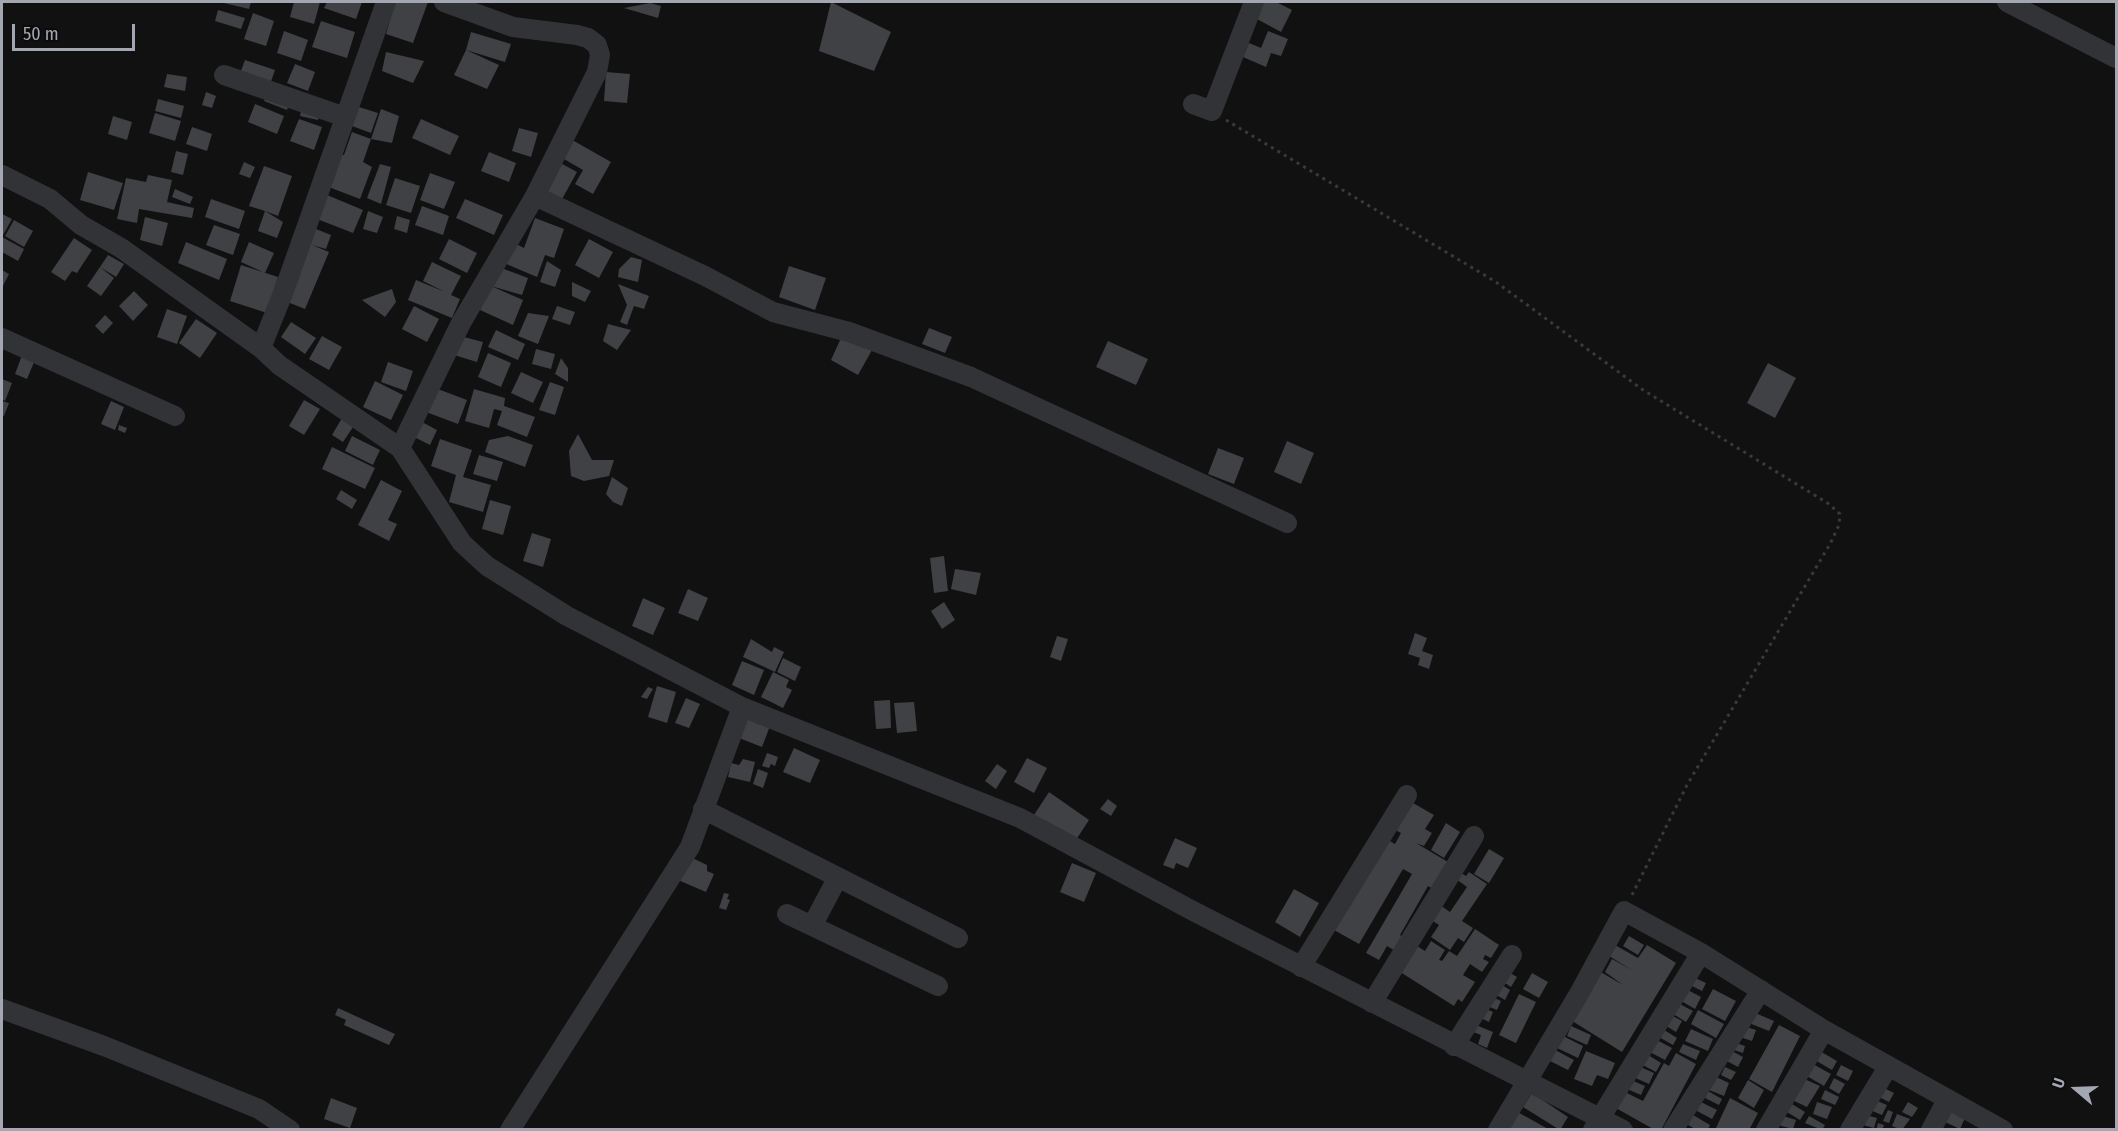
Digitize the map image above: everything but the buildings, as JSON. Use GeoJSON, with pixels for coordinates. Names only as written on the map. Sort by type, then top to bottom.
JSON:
{"type":"FeatureCollection","features":[{"type":"Feature","properties":{"kind":"street"},"geometry":{"type":"LineString","coordinates":[[261,348],[289,277],[386,2]]}},
{"type":"Feature","properties":{"kind":"street"},"geometry":{"type":"LineString","coordinates":[[400,448],[461,323],[535,196],[593,81],[600,55],[597,45],[577,34],[513,27],[444,2]]}},
{"type":"Feature","properties":{"kind":"street"},"geometry":{"type":"LineString","coordinates":[[1202,108],[1254,2]]}},
{"type":"Feature","properties":{"kind":"street"},"geometry":{"type":"LineString","coordinates":[[2007,2],[2116,58]]}},
{"type":"Feature","properties":{"kind":"street"},"geometry":{"type":"LineString","coordinates":[[224,75],[345,117]]}},
{"type":"Feature","properties":{"kind":"street"},"geometry":{"type":"LineString","coordinates":[[2,175],[50,199],[81,225],[121,248],[261,348],[279,365],[400,448],[429,497],[462,543],[487,566],[567,616],[742,707],[1020,818],[1301,967],[1454,1046],[1527,1080],[1597,1123],[1623,1130]]}},
{"type":"Feature","properties":{"kind":"street"},"geometry":{"type":"LineString","coordinates":[[535,196],[705,276],[773,312],[849,332],[971,377],[1287,523]]}},
{"type":"Feature","properties":{"kind":"street"},"geometry":{"type":"LineString","coordinates":[[2,338],[175,416]]}},
{"type":"Feature","properties":{"kind":"street"},"geometry":{"type":"LineString","coordinates":[[510,1130],[690,847],[742,707]]}},
{"type":"Feature","properties":{"kind":"street"},"geometry":{"type":"LineString","coordinates":[[1301,967],[1407,795]]}},
{"type":"Feature","properties":{"kind":"street"},"geometry":{"type":"LineString","coordinates":[[703,809],[958,938]]}},
{"type":"Feature","properties":{"kind":"street"},"geometry":{"type":"LineString","coordinates":[[1372,1003],[1474,836]]}},
{"type":"Feature","properties":{"kind":"street"},"geometry":{"type":"LineString","coordinates":[[812,926],[838,877]]}},
{"type":"Feature","properties":{"kind":"street"},"geometry":{"type":"LineString","coordinates":[[1498,1130],[1580,992],[1624,911],[1701,953],[1824,1030],[2003,1130]]}},
{"type":"Feature","properties":{"kind":"street"},"geometry":{"type":"LineString","coordinates":[[787,914],[938,986]]}},
{"type":"Feature","properties":{"kind":"street"},"geometry":{"type":"LineString","coordinates":[[1597,1123],[1701,953]]}},
{"type":"Feature","properties":{"kind":"street"},"geometry":{"type":"LineString","coordinates":[[1454,1046],[1512,955]]}},
{"type":"Feature","properties":{"kind":"street"},"geometry":{"type":"LineString","coordinates":[[1673,1130],[1761,990]]}},
{"type":"Feature","properties":{"kind":"street"},"geometry":{"type":"LineString","coordinates":[[2,1009],[104,1046],[259,1109],[290,1130]]}},
{"type":"Feature","properties":{"kind":"street"},"geometry":{"type":"LineString","coordinates":[[1766,1130],[1824,1030]]}},
{"type":"Feature","properties":{"kind":"street"},"geometry":{"type":"LineString","coordinates":[[1850,1130],[1888,1066]]}},
{"type":"Feature","properties":{"kind":"street"},"geometry":{"type":"LineString","coordinates":[[1931,1130],[1947,1100]]}},
{"type":"Feature","properties":{"kind":"path"},"geometry":{"type":"LineString","coordinates":[[1202,108],[1496,282],[1643,390],[1837,508],[1840,514],[1839,525],[1830,544],[1687,785],[1624,911]]}}]}
